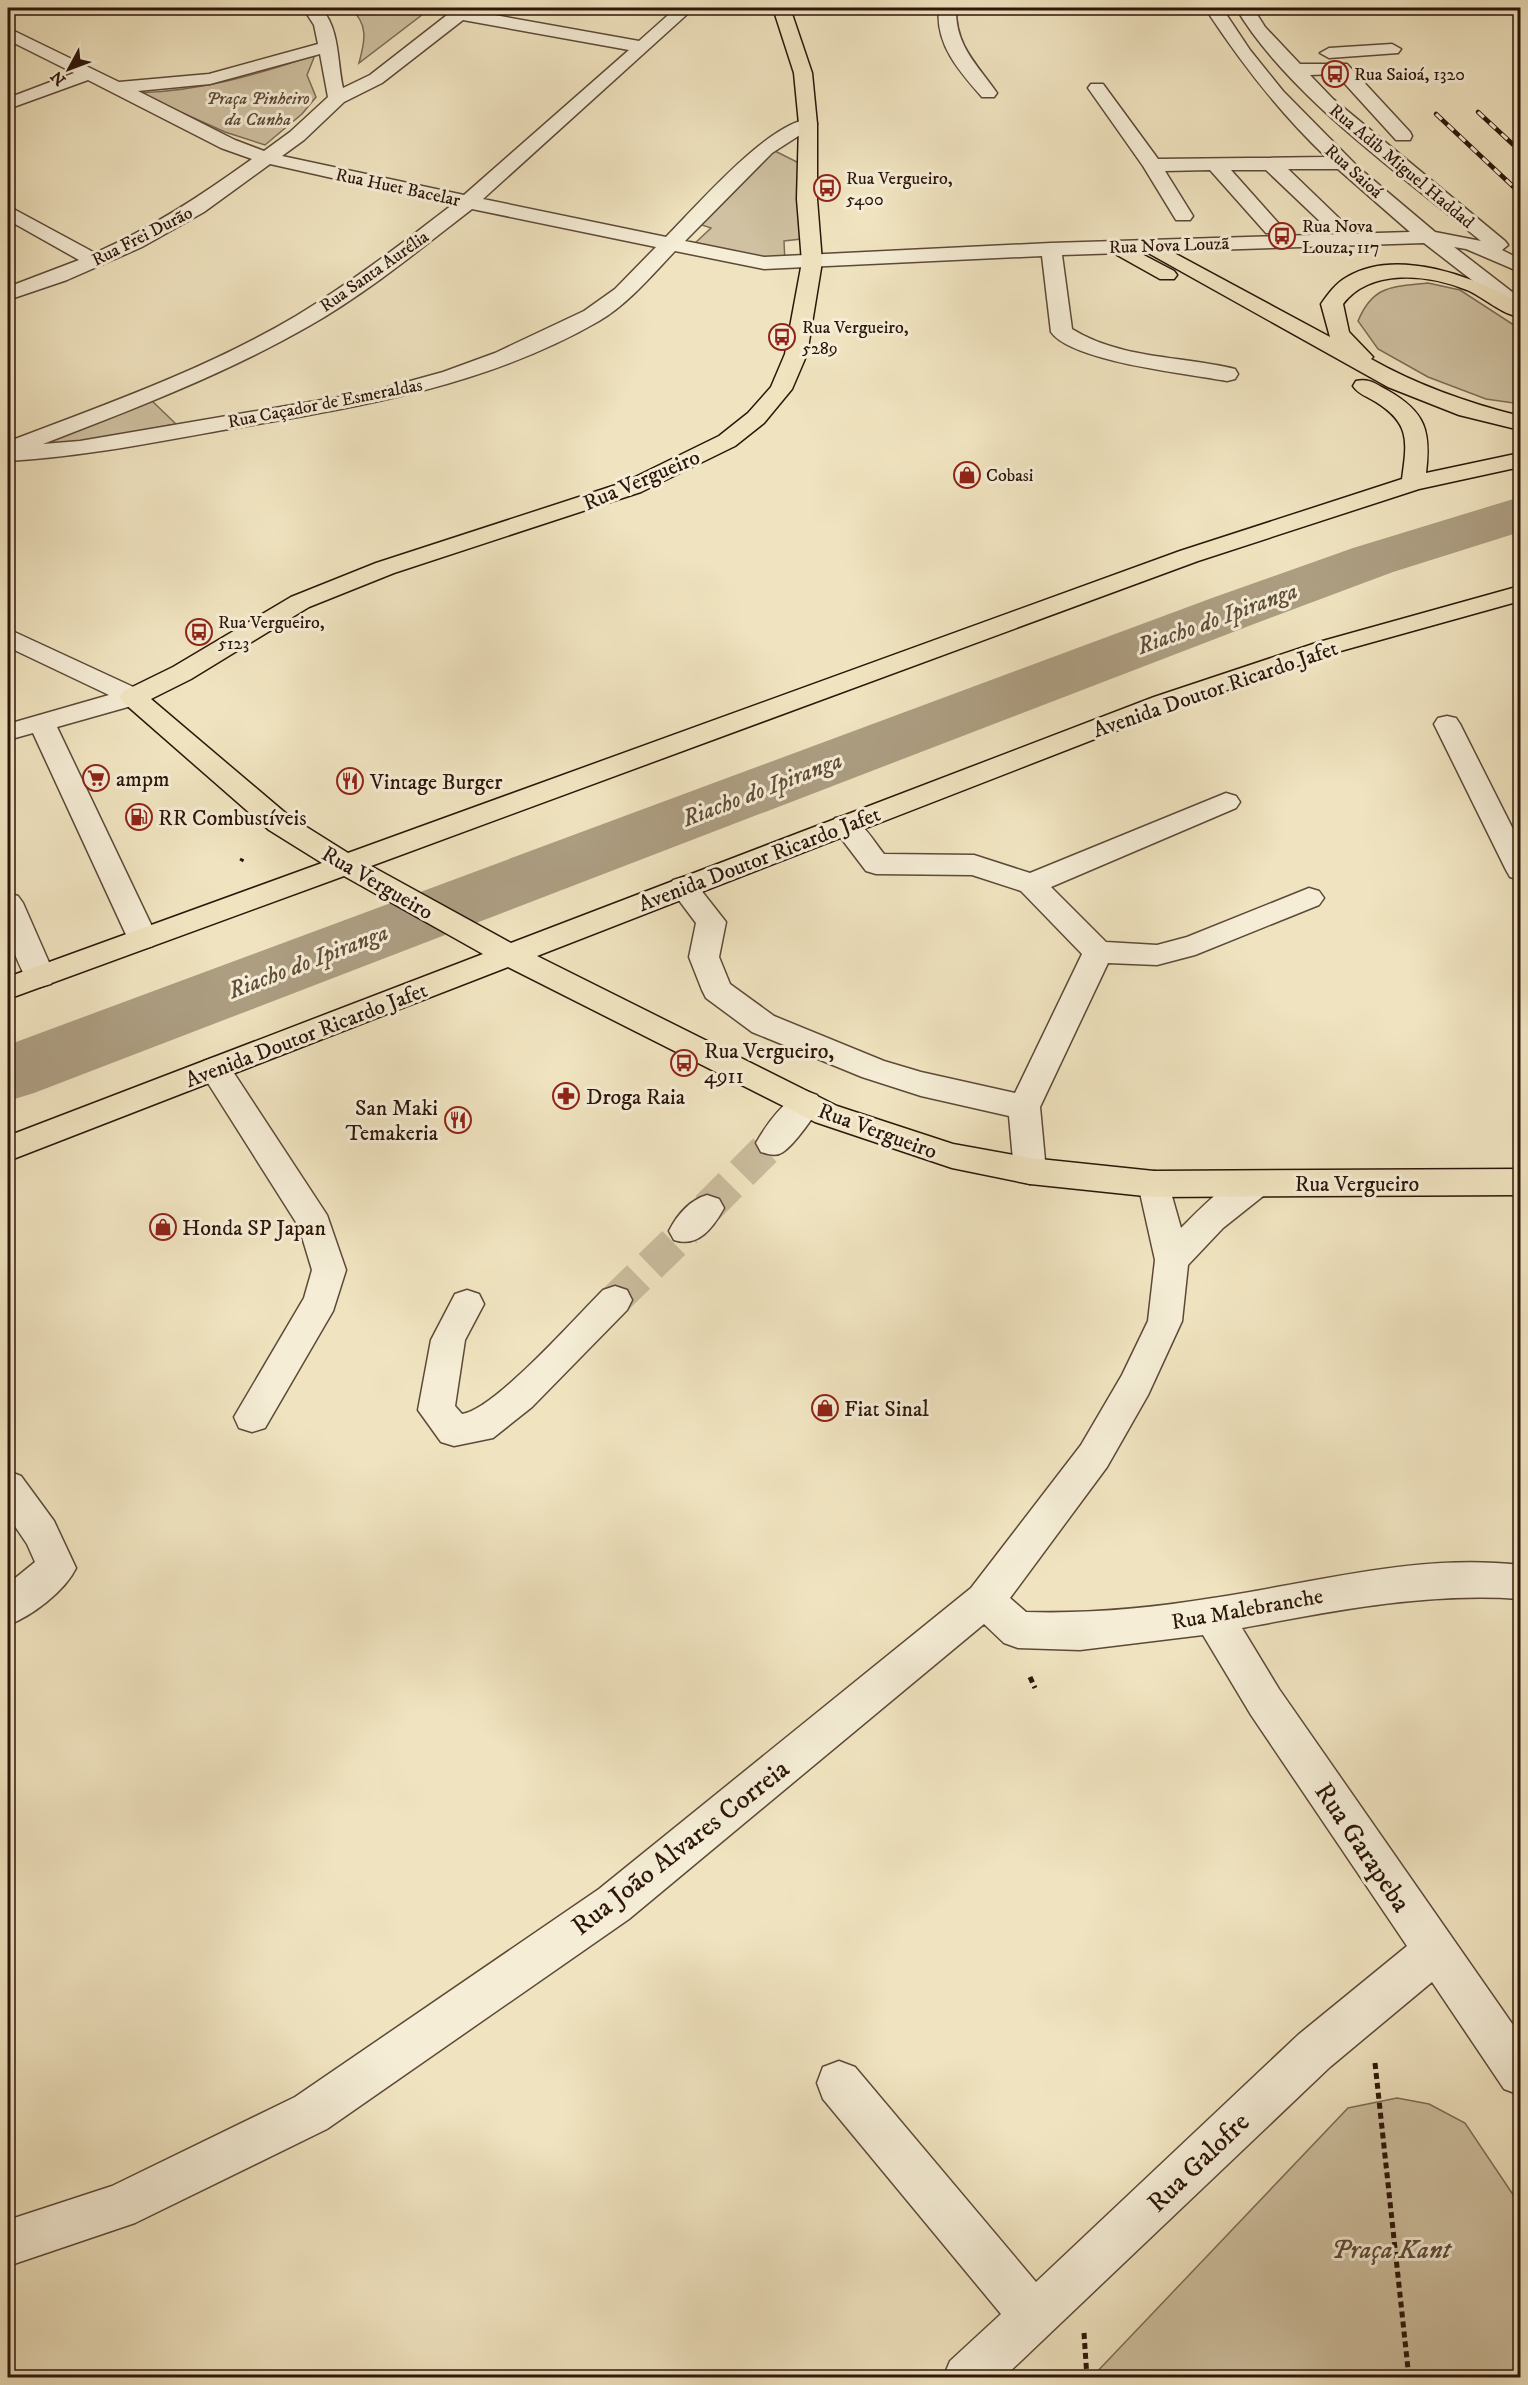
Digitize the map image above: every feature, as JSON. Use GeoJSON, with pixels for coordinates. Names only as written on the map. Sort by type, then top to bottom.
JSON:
{"type":"FeatureCollection","features":[{"type":"Feature","properties":{"kind":"main road","name":"Rua Vergueiro"},"geometry":{"type":"LineString","coordinates":[[781,8],[803,73],[808,124],[807,188],[812,262],[796,354],[781,389],[756,418],[727,441],[633,487],[395,565],[300,602],[182,673],[133,697],[279,823],[345,864],[470,935],[826,1114],[952,1156],[1030,1171],[1154,1184],[1521,1182]]}},
{"type":"Feature","properties":{"kind":"main road"},"geometry":{"type":"LineString","coordinates":[[1117,246],[1396,405],[1410,418],[1418,433],[1413,483]]}},
{"type":"Feature","properties":{"kind":"main road"},"geometry":{"type":"LineString","coordinates":[[1150,246],[1376,371],[1441,401],[1521,423]]}},
{"type":"Feature","properties":{"kind":"main road"},"geometry":{"type":"LineString","coordinates":[[1376,371],[1339,334],[1332,304],[1341,292],[1359,279],[1411,272],[1446,277],[1474,286],[1521,310]]}},
{"type":"Feature","properties":{"kind":"main road"},"geometry":{"type":"LineString","coordinates":[[8,988],[1189,556],[1413,483],[1521,460]]}},
{"type":"Feature","properties":{"kind":"main road","name":"Avenida Doutor Ricardo Jafet"},"geometry":{"type":"LineString","coordinates":[[8,1149],[1163,703],[1328,647],[1521,593]]}},
{"type":"Feature","properties":{"kind":"street"},"geometry":{"type":"LineString","coordinates":[[312,8],[324,26],[330,74],[338,98]]}},
{"type":"Feature","properties":{"kind":"street","name":"Rua Santa Aurélia"},"geometry":{"type":"LineString","coordinates":[[8,453],[157,392],[302,321],[382,268],[468,202],[686,8]]}},
{"type":"Feature","properties":{"kind":"street"},"geometry":{"type":"LineString","coordinates":[[781,8],[790,8]]}},
{"type":"Feature","properties":{"kind":"street"},"geometry":{"type":"LineString","coordinates":[[947,8],[945,22],[950,41],[963,64],[988,93]]}},
{"type":"Feature","properties":{"kind":"street","name":"Rua Saioá"},"geometry":{"type":"LineString","coordinates":[[1214,8],[1236,44],[1268,84],[1323,143],[1428,237],[1521,310]]}},
{"type":"Feature","properties":{"kind":"street","name":"Rua Adib Miguel Haddad"},"geometry":{"type":"LineString","coordinates":[[1245,8],[1258,30],[1328,103],[1521,264]]}},
{"type":"Feature","properties":{"kind":"street"},"geometry":{"type":"LineString","coordinates":[[267,158],[321,117],[338,98],[376,80],[463,11],[643,46]]}},
{"type":"Feature","properties":{"kind":"street","name":"Rua Huet Bacelar"},"geometry":{"type":"LineString","coordinates":[[8,33],[90,74],[112,88],[228,144],[267,158],[764,263],[812,262]]}},
{"type":"Feature","properties":{"kind":"street"},"geometry":{"type":"LineString","coordinates":[[1322,34],[1329,53],[1403,136]]}},
{"type":"Feature","properties":{"kind":"street"},"geometry":{"type":"LineString","coordinates":[[112,88],[210,79],[327,46]]}},
{"type":"Feature","properties":{"kind":"street"},"geometry":{"type":"LineString","coordinates":[[1329,53],[1392,49]]}},
{"type":"Feature","properties":{"kind":"street"},"geometry":{"type":"LineString","coordinates":[[1296,70],[1341,68]]}},
{"type":"Feature","properties":{"kind":"street"},"geometry":{"type":"LineString","coordinates":[[8,104],[90,74]]}},
{"type":"Feature","properties":{"kind":"street"},"geometry":{"type":"LineString","coordinates":[[1097,88],[1152,165],[1183,216]]}},
{"type":"Feature","properties":{"kind":"street","name":"Rua Caçador de Esmeraldas"},"geometry":{"type":"LineString","coordinates":[[8,453],[80,448],[375,397],[451,377],[503,358],[592,316],[622,293],[765,149],[788,132],[808,124]]}},
{"type":"Feature","properties":{"kind":"street","name":"Rua Frei Durão"},"geometry":{"type":"LineString","coordinates":[[8,294],[135,243],[198,208],[267,158]]}},
{"type":"Feature","properties":{"kind":"street"},"geometry":{"type":"LineString","coordinates":[[1152,165],[1345,163]]}},
{"type":"Feature","properties":{"kind":"street"},"geometry":{"type":"LineString","coordinates":[[1272,165],[1335,225]]}},
{"type":"Feature","properties":{"kind":"street"},"geometry":{"type":"LineString","coordinates":[[1217,166],[1273,229]]}},
{"type":"Feature","properties":{"kind":"street"},"geometry":{"type":"LineString","coordinates":[[8,212],[64,246],[95,261]]}},
{"type":"Feature","properties":{"kind":"street","name":"Rua Nova Louzã"},"geometry":{"type":"LineString","coordinates":[[812,262],[1117,246],[1428,237],[1471,244],[1521,264]]}},
{"type":"Feature","properties":{"kind":"street"},"geometry":{"type":"LineString","coordinates":[[1052,249],[1062,332],[1070,339],[1095,349],[1227,374]]}},
{"type":"Feature","properties":{"kind":"street"},"geometry":{"type":"LineString","coordinates":[[157,392],[194,428]]}},
{"type":"Feature","properties":{"kind":"street"},"geometry":{"type":"LineString","coordinates":[[8,637],[133,697]]}},
{"type":"Feature","properties":{"kind":"street"},"geometry":{"type":"LineString","coordinates":[[8,732],[133,697]]}},
{"type":"Feature","properties":{"kind":"street"},"geometry":{"type":"LineString","coordinates":[[42,723],[143,939]]}},
{"type":"Feature","properties":{"kind":"street"},"geometry":{"type":"LineString","coordinates":[[1447,724],[1521,870]]}},
{"type":"Feature","properties":{"kind":"street"},"geometry":{"type":"LineString","coordinates":[[1030,884],[1226,802]]}},
{"type":"Feature","properties":{"kind":"street"},"geometry":{"type":"LineString","coordinates":[[845,825],[876,864],[974,865],[1030,884],[1098,952],[1157,955],[1195,945],[1309,898]]}},
{"type":"Feature","properties":{"kind":"street"},"geometry":{"type":"LineString","coordinates":[[683,887],[711,922],[704,957],[717,990],[763,1024],[873,1069],[921,1084],[1024,1107]]}},
{"type":"Feature","properties":{"kind":"street"},"geometry":{"type":"LineString","coordinates":[[8,903],[40,976]]}},
{"type":"Feature","properties":{"kind":"street"},"geometry":{"type":"LineString","coordinates":[[1030,1171],[1024,1107],[1098,952]]}},
{"type":"Feature","properties":{"kind":"street"},"geometry":{"type":"LineString","coordinates":[[215,1069],[315,1224],[329,1270],[321,1301],[252,1417]]}},
{"type":"Feature","properties":{"kind":"street"},"geometry":{"type":"LineString","coordinates":[[772,1143],[806,1103]]}},
{"type":"Feature","properties":{"kind":"street","name":"Rua João Alvares Correia"},"geometry":{"type":"LineString","coordinates":[[8,2243],[119,2207],[311,2113],[614,1904],[985,1600],[1094,1456],[1135,1384],[1165,1322],[1172,1260],[1154,1184]]}},
{"type":"Feature","properties":{"kind":"street"},"geometry":{"type":"LineString","coordinates":[[1172,1260],[1211,1219],[1255,1184]]}},
{"type":"Feature","properties":{"kind":"street"},"geometry":{"type":"LineString","coordinates":[[467,1304],[448,1340],[436,1410],[454,1431],[480,1426],[519,1396],[615,1300]]}},
{"type":"Feature","properties":{"kind":"street"},"geometry":{"type":"LineString","coordinates":[[8,1487],[41,1533],[57,1568],[8,1607]]}},
{"type":"Feature","properties":{"kind":"street","name":"Rua Malebranche"},"geometry":{"type":"LineString","coordinates":[[985,1600],[1018,1630],[1080,1632],[1213,1616],[1350,1590],[1483,1579],[1521,1582]]}},
{"type":"Feature","properties":{"kind":"street","name":"Rua Garapeba"},"geometry":{"type":"LineString","coordinates":[[1213,1616],[1265,1702],[1435,1952],[1521,2073]]}},
{"type":"Feature","properties":{"kind":"street","name":"Rua Galofre"},"geometry":{"type":"LineString","coordinates":[[967,2378],[1314,2051],[1435,1952]]}},
{"type":"Feature","properties":{"kind":"street"},"geometry":{"type":"LineString","coordinates":[[839,2083],[1034,2317]]}},
{"type":"Feature","properties":{"kind":"path"},"geometry":{"type":"LineString","coordinates":[[1030,1677],[1035,1688]]}},
{"type":"Feature","properties":{"kind":"path"},"geometry":{"type":"LineString","coordinates":[[1375,2063],[1409,2378]]}},
{"type":"Feature","properties":{"kind":"green space","name":"Praça Pinheiro da Cunha"},"geometry":{"type":"Polygon","coordinates":[[[350,8],[431,8],[359,63],[364,33],[360,20],[350,8]]]}},
{"type":"Feature","properties":{"kind":"green space","name":"Praça Pinheiro da Cunha"},"geometry":{"type":"Polygon","coordinates":[[[315,55],[307,75],[316,97],[302,114],[265,145],[225,132],[138,93],[184,89],[228,81],[315,55]]]}},
{"type":"Feature","properties":{"kind":"green space"},"geometry":{"type":"Polygon","coordinates":[[[775,151],[799,163],[801,239],[784,241],[785,263],[694,244],[711,228],[699,224],[750,170],[775,151]]]}},
{"type":"Feature","properties":{"kind":"green space"},"geometry":{"type":"Polygon","coordinates":[[[1428,283],[1460,290],[1520,329],[1520,404],[1486,399],[1428,377],[1378,349],[1358,321],[1370,300],[1377,294],[1394,287],[1428,283]]]}},
{"type":"Feature","properties":{"kind":"green space"},"geometry":{"type":"Polygon","coordinates":[[[151,400],[176,424],[60,446],[29,446],[151,400]]]}},
{"type":"Feature","properties":{"kind":"green space","name":"Praça Kant"},"geometry":{"type":"Polygon","coordinates":[[[1397,2098],[1429,2104],[1465,2123],[1520,2205],[1520,2377],[1092,2377],[1348,2108],[1397,2098]]]}},
{"type":"Feature","properties":{"kind":"waterway","name":"Riacho do Ipiranga"},"geometry":{"type":"LineString","coordinates":[[8,1074],[1233,611],[1373,560],[1520,514]]}},
{"type":"Feature","properties":{"kind":"tunnel"},"geometry":{"type":"LineString","coordinates":[[707,1208],[772,1143]]}},
{"type":"Feature","properties":{"kind":"tunnel"},"geometry":{"type":"LineString","coordinates":[[615,1300],[686,1231]]}},
{"type":"Feature","properties":{"kind":"railway"},"geometry":{"type":"LineString","coordinates":[[1478,112],[1520,151]]}},
{"type":"Feature","properties":{"kind":"railway"},"geometry":{"type":"LineString","coordinates":[[1436,114],[1520,193]]}},
{"type":"Feature","properties":{"kind":"place","name":"Rua Saioá, 1320"},"geometry":{"type":"Point","coordinates":[1335,74]}},
{"type":"Feature","properties":{"kind":"place","name":"Rua Vergueiro, 5400"},"geometry":{"type":"Point","coordinates":[827,188]}},
{"type":"Feature","properties":{"kind":"place","name":"Rua Nova Louza, 117"},"geometry":{"type":"Point","coordinates":[1282,236]}},
{"type":"Feature","properties":{"kind":"place","name":"Rua Vergueiro, 5289"},"geometry":{"type":"Point","coordinates":[782,337]}},
{"type":"Feature","properties":{"kind":"place","name":"Cobasi"},"geometry":{"type":"Point","coordinates":[967,475]}},
{"type":"Feature","properties":{"kind":"place","name":"Rua Vergueiro, 5123"},"geometry":{"type":"Point","coordinates":[199,632]}},
{"type":"Feature","properties":{"kind":"place","name":"ampm"},"geometry":{"type":"Point","coordinates":[96,778]}},
{"type":"Feature","properties":{"kind":"place","name":"Vintage Burger"},"geometry":{"type":"Point","coordinates":[350,781]}},
{"type":"Feature","properties":{"kind":"place","name":"RR Combustíveis"},"geometry":{"type":"Point","coordinates":[139,817]}},
{"type":"Feature","properties":{"kind":"place","name":"Rua Vergueiro, 4911"},"geometry":{"type":"Point","coordinates":[684,1063]}},
{"type":"Feature","properties":{"kind":"place","name":"Droga Raia"},"geometry":{"type":"Point","coordinates":[566,1096]}},
{"type":"Feature","properties":{"kind":"place","name":"San Maki Temakeria"},"geometry":{"type":"Point","coordinates":[458,1120]}},
{"type":"Feature","properties":{"kind":"place","name":"Honda SP Japan"},"geometry":{"type":"Point","coordinates":[163,1227]}},
{"type":"Feature","properties":{"kind":"place","name":"Fiat Sinal"},"geometry":{"type":"Point","coordinates":[825,1408]}}]}
